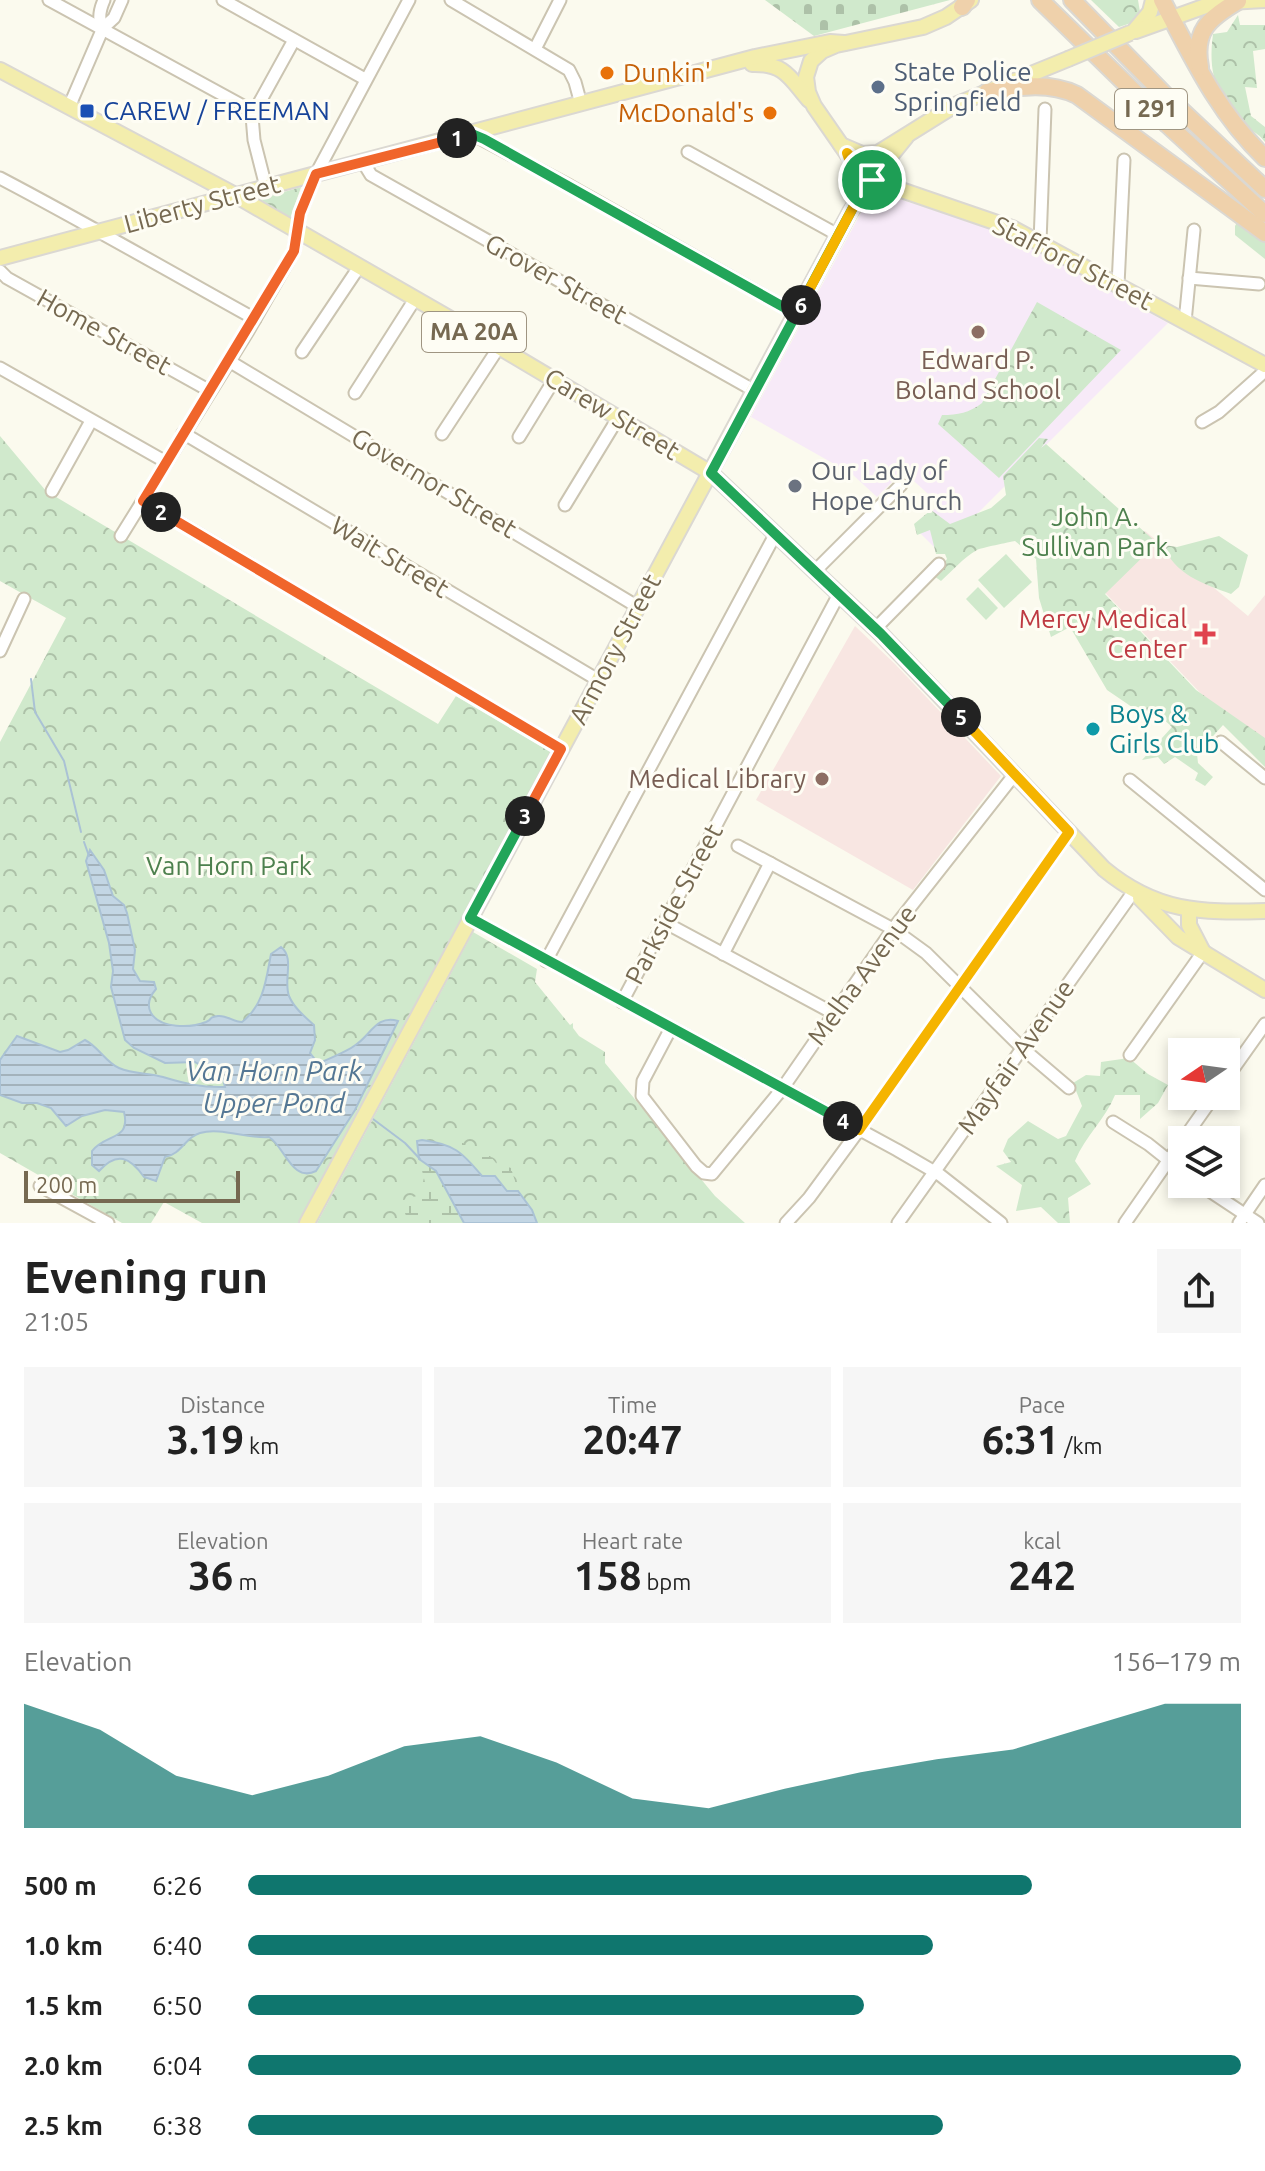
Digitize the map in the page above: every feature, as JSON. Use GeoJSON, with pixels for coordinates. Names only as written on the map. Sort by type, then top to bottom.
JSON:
{"type":"FeatureCollection","features":[{"type":"Feature","properties":{"kind":"highway","name":"I 291"},"geometry":{"type":"LineString","coordinates":[[1040,0],[1177,134],[1265,214]]}},
{"type":"Feature","properties":{"kind":"highway","name":"I 291"},"geometry":{"type":"LineString","coordinates":[[1072,0],[1201,130],[1265,189]]}},
{"type":"Feature","properties":{"kind":"highway"},"geometry":{"type":"LineString","coordinates":[[1162,0],[1204,80],[1229,117],[1265,158]]}},
{"type":"Feature","properties":{"kind":"highway"},"geometry":{"type":"LineString","coordinates":[[1204,80],[1198,52],[1204,27],[1214,14],[1238,1]]}},
{"type":"Feature","properties":{"kind":"highway"},"geometry":{"type":"LineString","coordinates":[[987,92],[1027,85],[1063,89],[1077,95],[1265,233]]}},
{"type":"Feature","properties":{"kind":"main road"},"geometry":{"type":"LineString","coordinates":[[1133,32],[1150,12],[1153,0]]}},
{"type":"Feature","properties":{"kind":"main road"},"geometry":{"type":"LineString","coordinates":[[1197,0],[1265,0]]}},
{"type":"Feature","properties":{"kind":"main road"},"geometry":{"type":"LineString","coordinates":[[844,149],[873,154],[906,137],[941,113],[987,92],[1217,1]]}},
{"type":"Feature","properties":{"kind":"main road"},"geometry":{"type":"LineString","coordinates":[[814,106],[807,84],[810,63],[822,51],[844,43],[917,29],[967,2]]}},
{"type":"Feature","properties":{"kind":"main road","name":"Liberty Street"},"geometry":{"type":"LineString","coordinates":[[0,258],[783,50],[830,42],[844,43]]}},
{"type":"Feature","properties":{"kind":"main road","name":"Liberty Street"},"geometry":{"type":"LineString","coordinates":[[728,66],[766,63],[783,70],[814,106],[844,149]]}},
{"type":"Feature","properties":{"kind":"main road","name":"Carew Street"},"geometry":{"type":"LineString","coordinates":[[0,70],[235,195],[711,473],[875,629],[1104,869],[1134,891],[1166,905],[1214,913],[1265,911]]}},
{"type":"Feature","properties":{"kind":"main road","name":"Armory Street"},"geometry":{"type":"LineString","coordinates":[[307,1223],[856,202],[906,137]]}},
{"type":"Feature","properties":{"kind":"main road"},"geometry":{"type":"LineString","coordinates":[[844,149],[857,182],[856,202]]}},
{"type":"Feature","properties":{"kind":"main road","name":"Stafford Street"},"geometry":{"type":"LineString","coordinates":[[844,149],[872,180],[1003,224],[1265,368]]}},
{"type":"Feature","properties":{"kind":"main road"},"geometry":{"type":"LineString","coordinates":[[1134,891],[1178,937],[1265,990]]}},
{"type":"Feature","properties":{"kind":"main road"},"geometry":{"type":"LineString","coordinates":[[1189,909],[1189,925],[1203,952]]}},
{"type":"Feature","properties":{"kind":"street"},"geometry":{"type":"LineString","coordinates":[[49,0],[245,107],[252,116],[254,140],[266,187]]}},
{"type":"Feature","properties":{"kind":"street"},"geometry":{"type":"LineString","coordinates":[[103,28],[100,10],[104,0]]}},
{"type":"Feature","properties":{"kind":"street"},"geometry":{"type":"LineString","coordinates":[[69,107],[103,28],[114,18],[122,0]]}},
{"type":"Feature","properties":{"kind":"street"},"geometry":{"type":"LineString","coordinates":[[223,0],[365,79]]}},
{"type":"Feature","properties":{"kind":"street"},"geometry":{"type":"LineString","coordinates":[[121,536],[294,251],[300,213],[316,174],[409,0]]}},
{"type":"Feature","properties":{"kind":"street"},"geometry":{"type":"LineString","coordinates":[[451,0],[465,4],[569,70],[581,104]]}},
{"type":"Feature","properties":{"kind":"street"},"geometry":{"type":"LineString","coordinates":[[535,49],[560,0]]}},
{"type":"Feature","properties":{"kind":"street"},"geometry":{"type":"LineString","coordinates":[[252,116],[294,40]]}},
{"type":"Feature","properties":{"kind":"street"},"geometry":{"type":"LineString","coordinates":[[1040,242],[1045,109]]}},
{"type":"Feature","properties":{"kind":"street"},"geometry":{"type":"LineString","coordinates":[[472,134],[796,314]]}},
{"type":"Feature","properties":{"kind":"street"},"geometry":{"type":"LineString","coordinates":[[688,152],[838,235]]}},
{"type":"Feature","properties":{"kind":"street"},"geometry":{"type":"LineString","coordinates":[[1118,285],[1124,160]]}},
{"type":"Feature","properties":{"kind":"street","name":"Grover Street"},"geometry":{"type":"LineString","coordinates":[[363,162],[371,175],[755,391]]}},
{"type":"Feature","properties":{"kind":"street"},"geometry":{"type":"LineString","coordinates":[[0,178],[101,231],[145,259],[255,319]]}},
{"type":"Feature","properties":{"kind":"street"},"geometry":{"type":"LineString","coordinates":[[1185,322],[1194,230]]}},
{"type":"Feature","properties":{"kind":"street"},"geometry":{"type":"LineString","coordinates":[[302,352],[359,267]]}},
{"type":"Feature","properties":{"kind":"street","name":"Home Street"},"geometry":{"type":"LineString","coordinates":[[0,271],[7,278],[210,391]]}},
{"type":"Feature","properties":{"kind":"street"},"geometry":{"type":"LineString","coordinates":[[1189,278],[1259,284]]}},
{"type":"Feature","properties":{"kind":"street"},"geometry":{"type":"LineString","coordinates":[[355,393],[415,299]]}},
{"type":"Feature","properties":{"kind":"street"},"geometry":{"type":"LineString","coordinates":[[442,434],[499,347]]}},
{"type":"Feature","properties":{"kind":"street","name":"Governor Street"},"geometry":{"type":"LineString","coordinates":[[229,361],[638,607]]}},
{"type":"Feature","properties":{"kind":"street"},"geometry":{"type":"LineString","coordinates":[[0,368],[166,462]]}},
{"type":"Feature","properties":{"kind":"street"},"geometry":{"type":"LineString","coordinates":[[1202,422],[1219,412],[1265,368]]}},
{"type":"Feature","properties":{"kind":"street"},"geometry":{"type":"LineString","coordinates":[[519,437],[554,380]]}},
{"type":"Feature","properties":{"kind":"street"},"geometry":{"type":"LineString","coordinates":[[565,505],[618,418]]}},
{"type":"Feature","properties":{"kind":"street"},"geometry":{"type":"LineString","coordinates":[[52,491],[91,421]]}},
{"type":"Feature","properties":{"kind":"street","name":"Wait Street"},"geometry":{"type":"LineString","coordinates":[[183,433],[598,680]]}},
{"type":"Feature","properties":{"kind":"street"},"geometry":{"type":"LineString","coordinates":[[815,571],[901,485]]}},
{"type":"Feature","properties":{"kind":"street"},"geometry":{"type":"LineString","coordinates":[[143,501],[561,749]]}},
{"type":"Feature","properties":{"kind":"street"},"geometry":{"type":"LineString","coordinates":[[546,961],[776,533]]}},
{"type":"Feature","properties":{"kind":"street"},"geometry":{"type":"LineString","coordinates":[[875,629],[939,564]]}},
{"type":"Feature","properties":{"kind":"street","name":"Parkside Street"},"geometry":{"type":"LineString","coordinates":[[622,1002],[839,594]]}},
{"type":"Feature","properties":{"kind":"street"},"geometry":{"type":"LineString","coordinates":[[0,651],[24,599]]}},
{"type":"Feature","properties":{"kind":"street"},"geometry":{"type":"LineString","coordinates":[[1221,742],[1265,778]]}},
{"type":"Feature","properties":{"kind":"street","name":"Melha Avenue"},"geometry":{"type":"LineString","coordinates":[[671,1028],[643,1081],[642,1096],[696,1166],[708,1174],[718,1169],[782,1089],[893,929],[1015,774]]}},
{"type":"Feature","properties":{"kind":"street"},"geometry":{"type":"LineString","coordinates":[[1130,780],[1265,890]]}},
{"type":"Feature","properties":{"kind":"street"},"geometry":{"type":"LineString","coordinates":[[786,1223],[809,1198],[859,1130],[1069,832]]}},
{"type":"Feature","properties":{"kind":"street"},"geometry":{"type":"LineString","coordinates":[[738,846],[893,929],[926,953],[1022,1048],[1069,1088]]}},
{"type":"Feature","properties":{"kind":"street"},"geometry":{"type":"LineString","coordinates":[[723,954],[770,863]]}},
{"type":"Feature","properties":{"kind":"street","name":"Mayfair Avenue"},"geometry":{"type":"LineString","coordinates":[[898,1223],[1134,891]]}},
{"type":"Feature","properties":{"kind":"street"},"geometry":{"type":"LineString","coordinates":[[470,918],[935,1172],[1001,1223]]}},
{"type":"Feature","properties":{"kind":"street"},"geometry":{"type":"LineString","coordinates":[[664,922],[833,1013]]}},
{"type":"Feature","properties":{"kind":"street"},"geometry":{"type":"LineString","coordinates":[[1130,1055],[1203,952]]}},
{"type":"Feature","properties":{"kind":"street"},"geometry":{"type":"LineString","coordinates":[[1240,1059],[1265,1024]]}},
{"type":"Feature","properties":{"kind":"street"},"geometry":{"type":"LineString","coordinates":[[1113,1122],[1168,1160],[1125,1223]]}},
{"type":"Feature","properties":{"kind":"street"},"geometry":{"type":"LineString","coordinates":[[1242,1219],[1265,1185]]}},
{"type":"Feature","properties":{"kind":"street"},"geometry":{"type":"LineString","coordinates":[[40,1186],[108,1223]]}},
{"type":"Feature","properties":{"kind":"street"},"geometry":{"type":"LineString","coordinates":[[1216,1198],[1242,1219],[1258,1223]]}},
{"type":"Feature","properties":{"kind":"shaded area","name":"Edward P. Boland School"},"geometry":{"type":"Polygon","coordinates":[[[877,192],[1000,231],[1168,323],[939,552],[916,529],[939,504],[903,471],[877,497],[852,474],[751,417],[869,198],[877,192]]]}},
{"type":"Feature","properties":{"kind":"shaded area","name":"Mercy Medical Center"},"geometry":{"type":"Polygon","coordinates":[[[1145,531],[1248,616],[1265,595],[1265,745],[1209,702],[1093,580],[1145,531]]]}},
{"type":"Feature","properties":{"kind":"shaded area"},"geometry":{"type":"Polygon","coordinates":[[[855,626],[1001,776],[913,890],[756,800],[855,626]]]}},
{"type":"Feature","properties":{"kind":"green space"},"geometry":{"type":"Polygon","coordinates":[[[765,0],[950,0],[814,36],[765,0]]]}},
{"type":"Feature","properties":{"kind":"green space"},"geometry":{"type":"Polygon","coordinates":[[[1091,0],[1138,0],[1140,12],[1131,23],[1119,27],[1091,0]]]}},
{"type":"Feature","properties":{"kind":"green space"},"geometry":{"type":"Polygon","coordinates":[[[1238,15],[1240,25],[1265,25],[1265,49],[1253,51],[1257,88],[1245,87],[1251,116],[1265,127],[1265,142],[1232,112],[1215,82],[1213,34],[1227,32],[1238,15]]]}},
{"type":"Feature","properties":{"kind":"green space"},"geometry":{"type":"Polygon","coordinates":[[[301,187],[290,219],[260,199],[301,187]]]}},
{"type":"Feature","properties":{"kind":"green space"},"geometry":{"type":"Polygon","coordinates":[[[1239,219],[1265,239],[1265,259],[1235,235],[1239,219]]]}},
{"type":"Feature","properties":{"kind":"green space"},"geometry":{"type":"Polygon","coordinates":[[[1037,302],[1121,350],[999,478],[938,424],[942,415],[963,413],[982,403],[1037,302]]]}},
{"type":"Feature","properties":{"kind":"green space","name":"Van Horn Park"},"geometry":{"type":"Polygon","coordinates":[[[0,436],[46,491],[438,724],[456,696],[551,752],[298,1223],[202,1223],[164,1202],[151,1223],[122,1223],[0,1153],[0,742],[66,618],[0,581],[0,436]]]}},
{"type":"Feature","properties":{"kind":"green space","name":"John A. Sullivan Park"},"geometry":{"type":"Polygon","coordinates":[[[1039,438],[1048,439],[1041,448],[1046,444],[1157,543],[1105,594],[1196,690],[1265,738],[1265,767],[1223,725],[1197,754],[1198,763],[1213,777],[1205,786],[1195,780],[1198,773],[1175,757],[1164,764],[1158,757],[1142,760],[1172,727],[1158,714],[1151,720],[1107,690],[1070,627],[1051,637],[1039,598],[1036,559],[1015,541],[977,550],[941,581],[934,576],[947,559],[945,554],[936,554],[930,530],[917,535],[914,524],[931,510],[950,524],[991,508],[1006,495],[1003,476],[1039,438]]]}},
{"type":"Feature","properties":{"kind":"green space"},"geometry":{"type":"Polygon","coordinates":[[[1219,536],[1248,555],[1239,587],[1231,594],[1182,571],[1168,555],[1164,545],[1177,547],[1219,536]]]}},
{"type":"Feature","properties":{"kind":"green space"},"geometry":{"type":"Polygon","coordinates":[[[1006,554],[1032,582],[1004,608],[978,580],[1006,554]]]}},
{"type":"Feature","properties":{"kind":"green space"},"geometry":{"type":"Polygon","coordinates":[[[978,587],[998,608],[986,620],[966,599],[978,587]]]}},
{"type":"Feature","properties":{"kind":"green space"},"geometry":{"type":"Polygon","coordinates":[[[473,932],[537,969],[535,982],[570,1025],[573,1023],[579,1036],[605,1052],[605,1063],[715,1196],[745,1223],[317,1223],[473,932]]]}},
{"type":"Feature","properties":{"kind":"green space"},"geometry":{"type":"Polygon","coordinates":[[[1129,1058],[1168,1085],[1158,1103],[1140,1119],[1140,1095],[1115,1095],[1075,1161],[1091,1184],[1068,1198],[1070,1223],[1058,1223],[1041,1207],[1016,1211],[1022,1185],[996,1166],[1011,1162],[1003,1151],[1008,1139],[1028,1121],[1058,1139],[1066,1136],[1082,1106],[1073,1083],[1086,1075],[1100,1076],[1101,1062],[1129,1058]]]}},
{"type":"Feature","properties":{"kind":"green space"},"geometry":{"type":"Polygon","coordinates":[[[456,1138],[481,1156],[490,1156],[496,1163],[511,1168],[518,1191],[506,1190],[488,1180],[451,1146],[451,1141],[456,1138]]]}},
{"type":"Feature","properties":{"kind":"green space"},"geometry":{"type":"Polygon","coordinates":[[[419,1159],[436,1171],[464,1223],[409,1223],[400,1201],[420,1195],[426,1186],[419,1159]]]}},
{"type":"Feature","properties":{"kind":"water","name":"Van Horn Park Upper Pond"},"geometry":{"type":"Polygon","coordinates":[[[90,850],[104,870],[113,896],[124,905],[135,950],[133,969],[140,981],[154,982],[156,989],[150,997],[149,1006],[151,1013],[161,1022],[176,1026],[192,1025],[221,1016],[242,1022],[260,1000],[271,954],[281,947],[288,963],[289,996],[314,1025],[315,1040],[310,1053],[318,1063],[351,1048],[379,1023],[398,1021],[355,1110],[316,1171],[301,1172],[295,1168],[269,1137],[217,1131],[195,1135],[176,1153],[165,1157],[156,1181],[144,1177],[134,1165],[123,1159],[112,1161],[99,1171],[92,1165],[92,1151],[121,1132],[124,1112],[105,1110],[82,1116],[66,1126],[51,1108],[0,1095],[0,1060],[17,1036],[60,1052],[85,1040],[114,1066],[124,1070],[193,1085],[225,1087],[223,1079],[195,1062],[165,1063],[134,1048],[125,1040],[111,987],[113,971],[109,943],[86,861],[90,850]]]}},
{"type":"Feature","properties":{"kind":"water"},"geometry":{"type":"Polygon","coordinates":[[[417,1141],[450,1147],[463,1155],[482,1176],[495,1176],[507,1191],[518,1191],[537,1223],[464,1223],[436,1171],[419,1159],[417,1141]]]}},
{"type":"Feature","properties":{"kind":"waterway"},"geometry":{"type":"LineString","coordinates":[[31,679],[35,712],[64,761],[81,832]]}},
{"type":"Feature","properties":{"kind":"waterway"},"geometry":{"type":"LineString","coordinates":[[84,842],[89,856]]}},
{"type":"Feature","properties":{"kind":"waterway"},"geometry":{"type":"LineString","coordinates":[[373,1119],[405,1143],[420,1159]]}},
{"type":"Feature","properties":{"kind":"place","name":"Dunkin'"},"geometry":{"type":"Point","coordinates":[607,73]}},
{"type":"Feature","properties":{"kind":"place","name":"State Police Springfield"},"geometry":{"type":"Point","coordinates":[878,87]}},
{"type":"Feature","properties":{"kind":"place","name":"CAREW / FREEMAN"},"geometry":{"type":"Point","coordinates":[87,111]}},
{"type":"Feature","properties":{"kind":"place","name":"McDonald's"},"geometry":{"type":"Point","coordinates":[770,113]}},
{"type":"Feature","properties":{"kind":"place","name":"Edward P. Boland School"},"geometry":{"type":"Point","coordinates":[978,332]}},
{"type":"Feature","properties":{"kind":"place","name":"Our Lady of Hope Church"},"geometry":{"type":"Point","coordinates":[795,486]}},
{"type":"Feature","properties":{"kind":"place","name":"Mercy Medical Center"},"geometry":{"type":"Point","coordinates":[1205,634]}},
{"type":"Feature","properties":{"kind":"place","name":"Boys & Girls Club"},"geometry":{"type":"Point","coordinates":[1093,729]}},
{"type":"Feature","properties":{"kind":"place","name":"Medical Library"},"geometry":{"type":"Point","coordinates":[822,779]}},
{"type":"Feature","properties":{"kind":"route"},"geometry":{"type":"LineString","coordinates":[[872,180],[856,202],[796,314],[472,134],[316,174],[300,213],[294,251],[143,501],[561,749],[470,918],[859,1130],[1069,832],[881,634],[711,473],[856,202],[856,174],[847,153],[865,176],[872,180]]}}]}
